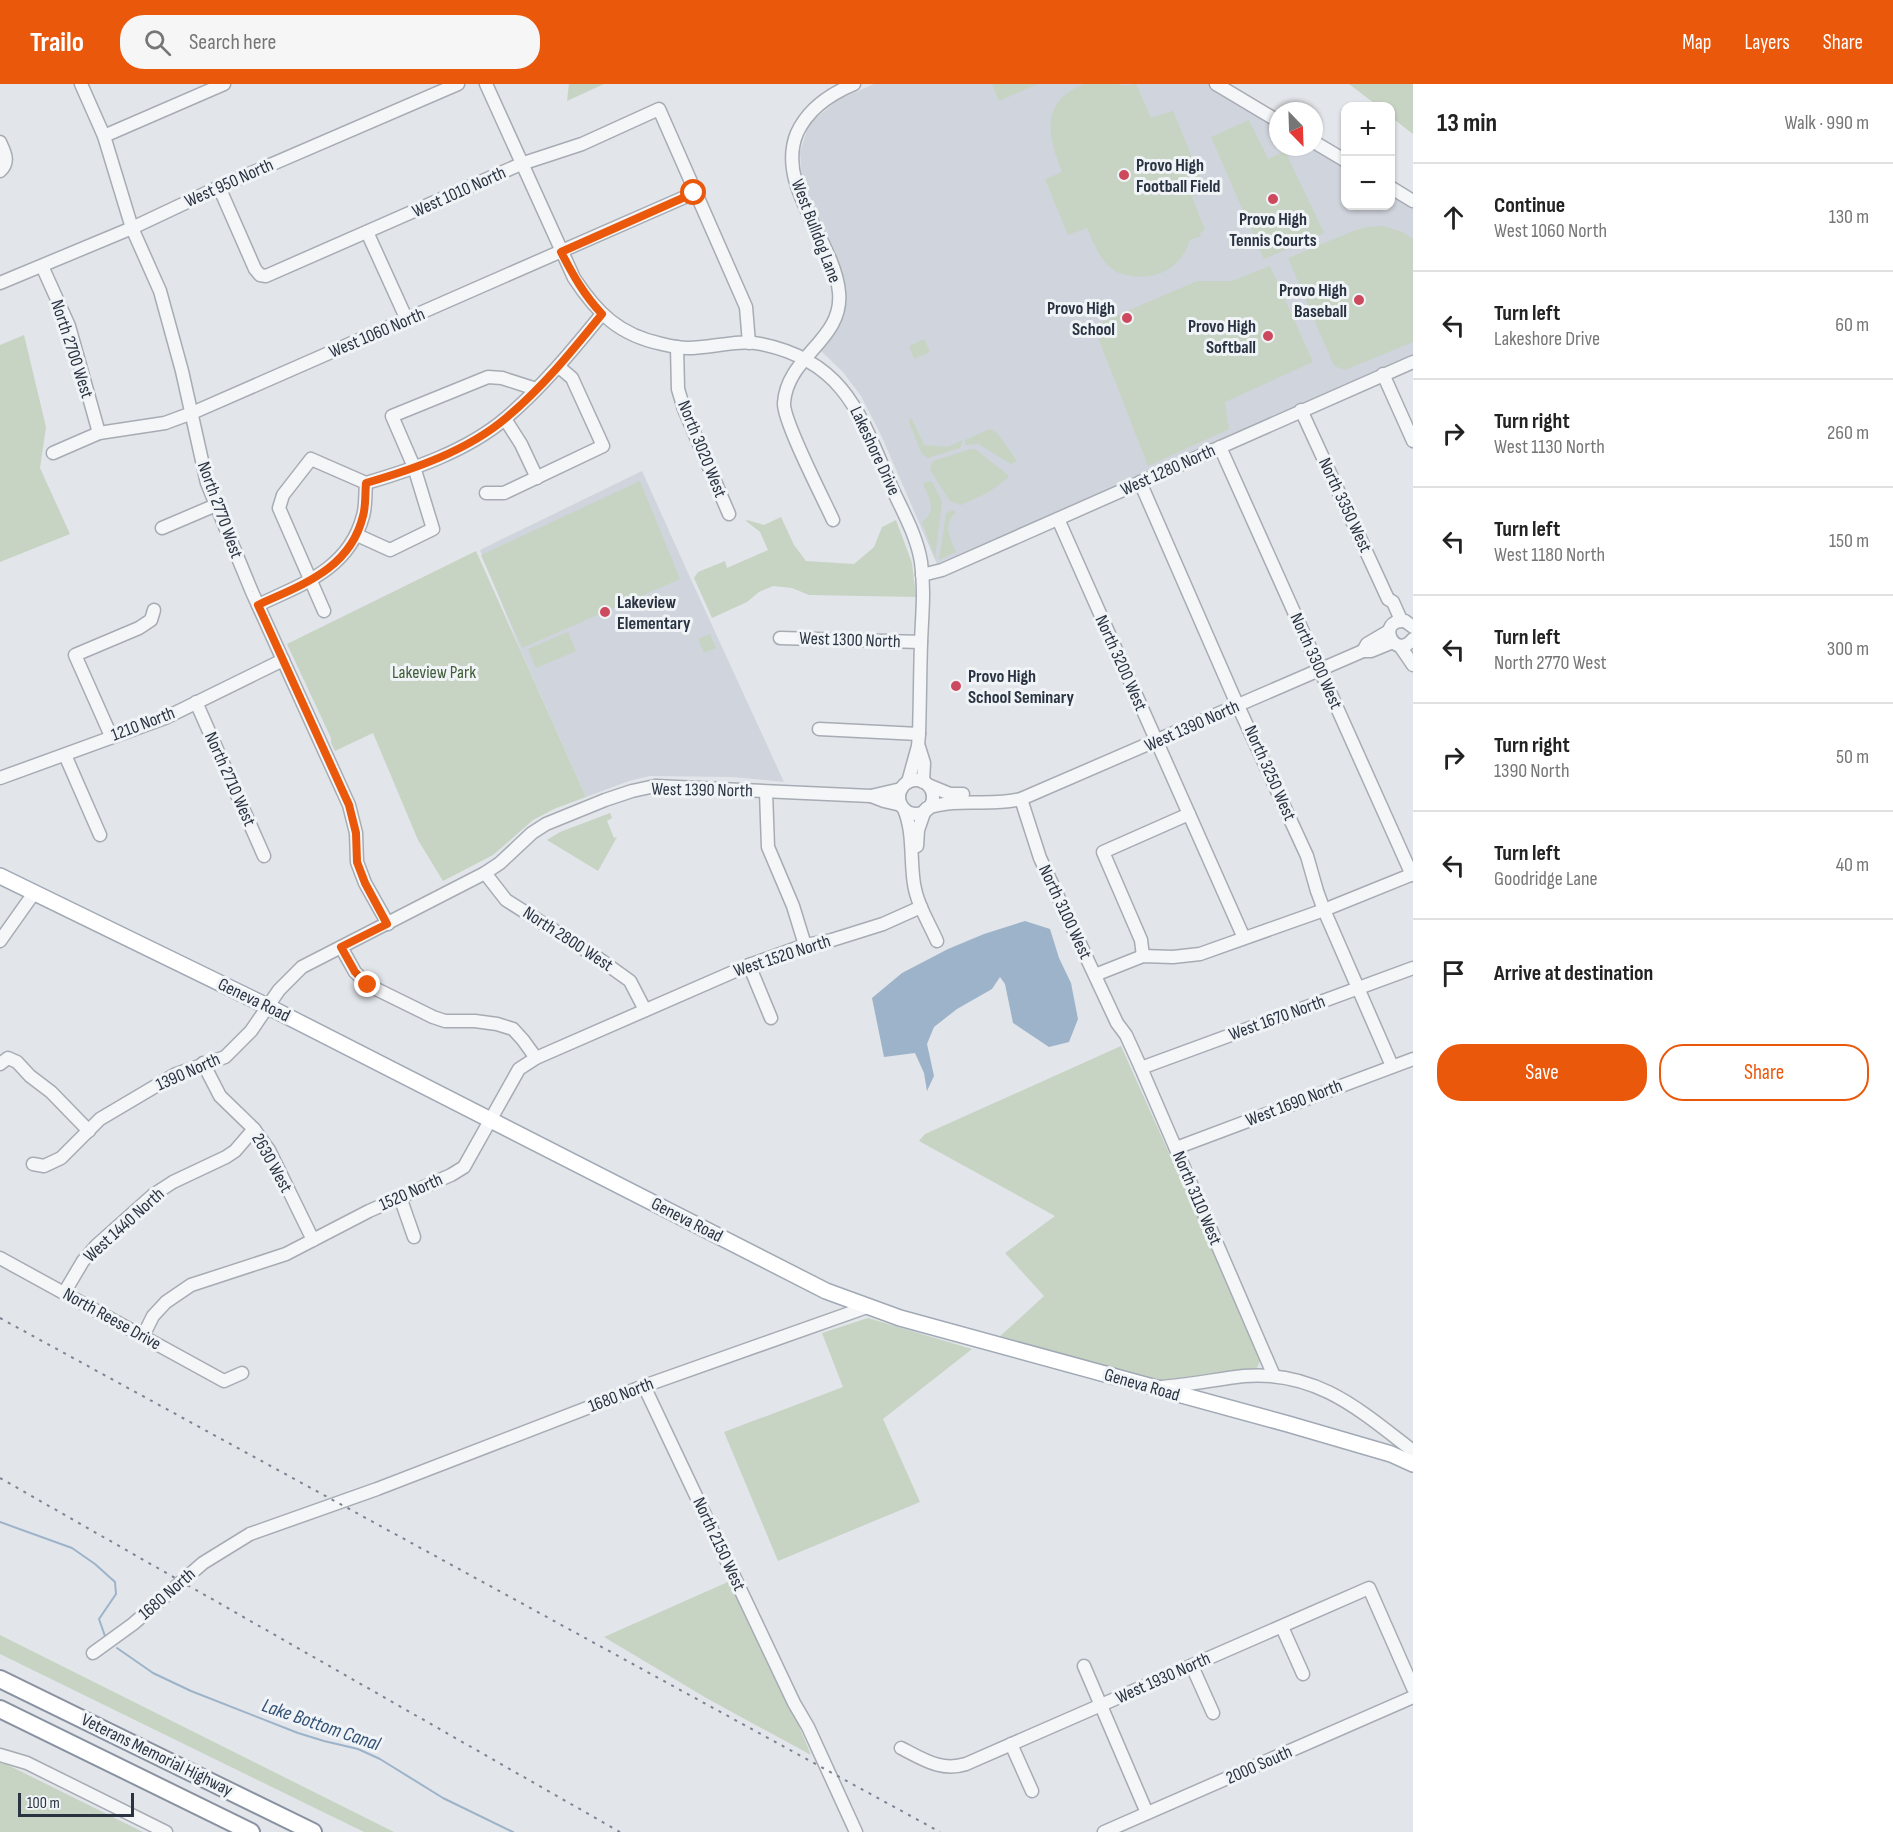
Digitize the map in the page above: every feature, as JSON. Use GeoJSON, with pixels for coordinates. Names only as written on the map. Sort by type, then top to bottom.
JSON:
{"type":"FeatureCollection","features":[{"type":"Feature","properties":{"kind":"highway","name":"Veterans Memorial Highway"},"geometry":{"type":"LineString","coordinates":[[0,1679],[314,1832]]}},
{"type":"Feature","properties":{"kind":"highway","name":"Veterans Memorial Highway"},"geometry":{"type":"LineString","coordinates":[[0,1709],[250,1832]]}},
{"type":"Feature","properties":{"kind":"main road","name":"Geneva Road"},"geometry":{"type":"LineString","coordinates":[[0,876],[267,1006],[826,1291],[867,1307],[1391,1454],[1413,1464]]}},
{"type":"Feature","properties":{"kind":"street","name":"North 2770 West"},"geometry":{"type":"LineString","coordinates":[[81,84],[104,136],[132,228],[160,291],[192,413],[207,483],[258,605],[349,805],[356,833],[357,862],[365,883],[387,924]]}},
{"type":"Feature","properties":{"kind":"street"},"geometry":{"type":"LineString","coordinates":[[104,136],[224,84]]}},
{"type":"Feature","properties":{"kind":"street","name":"West 950 North"},"geometry":{"type":"LineString","coordinates":[[0,283],[132,228],[219,187],[458,84]]}},
{"type":"Feature","properties":{"kind":"street","name":"Lakeshore Drive"},"geometry":{"type":"LineString","coordinates":[[486,84],[561,252],[583,292],[616,327],[650,341],[677,347],[749,343],[792,353],[839,384],[854,404],[915,540],[921,560],[924,598],[919,740],[926,784]]}},
{"type":"Feature","properties":{"kind":"street","name":"West Bulldog Lane"},"geometry":{"type":"LineString","coordinates":[[804,359],[830,331],[837,314],[840,293],[835,271],[796,184],[792,162],[793,144],[803,120],[839,90],[854,84]]}},
{"type":"Feature","properties":{"kind":"street"},"geometry":{"type":"LineString","coordinates":[[1216,84],[1269,116]]}},
{"type":"Feature","properties":{"kind":"street","name":"West 1010 North"},"geometry":{"type":"LineString","coordinates":[[219,187],[260,275],[266,276],[521,164],[582,144],[659,109],[694,193]]}},
{"type":"Feature","properties":{"kind":"street"},"geometry":{"type":"LineString","coordinates":[[0,142],[6,159],[2,169]]}},
{"type":"Feature","properties":{"kind":"street"},"geometry":{"type":"LineString","coordinates":[[1323,147],[1341,158]]}},
{"type":"Feature","properties":{"kind":"street"},"geometry":{"type":"LineString","coordinates":[[1395,190],[1413,201]]}},
{"type":"Feature","properties":{"kind":"street"},"geometry":{"type":"LineString","coordinates":[[694,193],[746,307],[749,343]]}},
{"type":"Feature","properties":{"kind":"street","name":"West 1060 North"},"geometry":{"type":"LineString","coordinates":[[53,453],[99,433],[165,423],[192,413],[694,193]]}},
{"type":"Feature","properties":{"kind":"street"},"geometry":{"type":"LineString","coordinates":[[367,232],[406,320]]}},
{"type":"Feature","properties":{"kind":"street","name":"North 2700 West"},"geometry":{"type":"LineString","coordinates":[[42,266],[69,326],[99,433]]}},
{"type":"Feature","properties":{"kind":"street"},"geometry":{"type":"LineString","coordinates":[[324,611],[279,508],[283,495],[311,459],[366,483],[414,467],[470,441],[505,419],[537,389],[559,367],[602,314]]}},
{"type":"Feature","properties":{"kind":"street","name":"North 3020 West"},"geometry":{"type":"LineString","coordinates":[[677,347],[678,389],[684,409],[729,514]]}},
{"type":"Feature","properties":{"kind":"street"},"geometry":{"type":"LineString","coordinates":[[804,359],[787,387],[784,405],[789,422],[833,520]]}},
{"type":"Feature","properties":{"kind":"street","name":"West 1280 North"},"geometry":{"type":"LineString","coordinates":[[922,575],[942,570],[1413,362]]}},
{"type":"Feature","properties":{"kind":"street"},"geometry":{"type":"LineString","coordinates":[[486,493],[504,493],[603,446],[572,378],[559,367]]}},
{"type":"Feature","properties":{"kind":"street"},"geometry":{"type":"LineString","coordinates":[[1383,374],[1413,441]]}},
{"type":"Feature","properties":{"kind":"street"},"geometry":{"type":"LineString","coordinates":[[357,535],[390,550],[433,529],[414,467],[392,416],[488,377],[502,378],[537,389]]}},
{"type":"Feature","properties":{"kind":"street","name":"North 3350 West"},"geometry":{"type":"LineString","coordinates":[[1302,410],[1388,599],[1393,602],[1413,665]]}},
{"type":"Feature","properties":{"kind":"street"},"geometry":{"type":"LineString","coordinates":[[505,419],[521,444],[537,478]]}},
{"type":"Feature","properties":{"kind":"street","name":"North 3300 West"},"geometry":{"type":"LineString","coordinates":[[1220,447],[1412,874]]}},
{"type":"Feature","properties":{"kind":"street","name":"North 3250 West"},"geometry":{"type":"LineString","coordinates":[[1140,482],[1307,856],[1324,910],[1392,1066]]}},
{"type":"Feature","properties":{"kind":"street"},"geometry":{"type":"LineString","coordinates":[[258,605],[309,580],[338,561],[348,551],[357,535],[364,514],[366,483]]}},
{"type":"Feature","properties":{"kind":"street"},"geometry":{"type":"LineString","coordinates":[[162,528],[216,505]]}},
{"type":"Feature","properties":{"kind":"street","name":"North 3200 West"},"geometry":{"type":"LineString","coordinates":[[1058,519],[1244,938]]}},
{"type":"Feature","properties":{"kind":"street"},"geometry":{"type":"LineString","coordinates":[[111,736],[75,655],[139,628],[151,620],[154,610]]}},
{"type":"Feature","properties":{"kind":"street","name":"West 1390 North"},"geometry":{"type":"LineString","coordinates":[[926,809],[949,802],[1004,803],[1021,799],[1363,651],[1367,644],[1404,633]]}},
{"type":"Feature","properties":{"kind":"street","name":"West 1300 North"},"geometry":{"type":"LineString","coordinates":[[780,638],[921,642]]}},
{"type":"Feature","properties":{"kind":"street","name":"1210 North"},"geometry":{"type":"LineString","coordinates":[[0,778],[165,718],[283,660]]}},
{"type":"Feature","properties":{"kind":"street","name":"North 2710 West"},"geometry":{"type":"LineString","coordinates":[[196,702],[264,856]]}},
{"type":"Feature","properties":{"kind":"street"},"geometry":{"type":"LineString","coordinates":[[819,729],[919,740]]}},
{"type":"Feature","properties":{"kind":"street","name":"Lakeshore Drive"},"geometry":{"type":"LineString","coordinates":[[904,786],[919,740]]}},
{"type":"Feature","properties":{"kind":"street"},"geometry":{"type":"LineString","coordinates":[[65,755],[100,835]]}},
{"type":"Feature","properties":{"kind":"street"},"geometry":{"type":"LineString","coordinates":[[937,941],[921,907],[914,885],[908,819],[899,795],[904,786],[918,780],[950,794],[1004,795],[1021,799]]}},
{"type":"Feature","properties":{"kind":"street"},"geometry":{"type":"LineString","coordinates":[[913,861],[916,858],[918,830],[932,795],[926,784]]}},
{"type":"Feature","properties":{"kind":"street","name":"West 1390 North"},"geometry":{"type":"LineString","coordinates":[[485,873],[546,824],[605,800],[655,786],[871,796],[903,807]]}},
{"type":"Feature","properties":{"kind":"street","name":"West 1390 North"},"geometry":{"type":"LineString","coordinates":[[871,796],[904,786]]}},
{"type":"Feature","properties":{"kind":"street"},"geometry":{"type":"LineString","coordinates":[[766,792],[768,847],[793,906],[805,945]]}},
{"type":"Feature","properties":{"kind":"street","name":"North 3100 West"},"geometry":{"type":"LineString","coordinates":[[1021,799],[1040,858],[1117,1023]]}},
{"type":"Feature","properties":{"kind":"street"},"geometry":{"type":"LineString","coordinates":[[903,807],[915,814],[926,809]]}},
{"type":"Feature","properties":{"kind":"street"},"geometry":{"type":"LineString","coordinates":[[1143,956],[1141,940],[1102,852],[1189,814]]}},
{"type":"Feature","properties":{"kind":"street","name":"1390 North"},"geometry":{"type":"LineString","coordinates":[[33,1164],[44,1166],[61,1158],[100,1119],[176,1074],[225,1057],[250,1031],[279,990],[302,967],[485,873]]}},
{"type":"Feature","properties":{"kind":"street","name":"North 2800 West"},"geometry":{"type":"LineString","coordinates":[[485,873],[506,900],[630,981],[645,1010]]}},
{"type":"Feature","properties":{"kind":"street"},"geometry":{"type":"LineString","coordinates":[[1095,975],[1143,956],[1173,957],[1200,954],[1324,910],[1412,874]]}},
{"type":"Feature","properties":{"kind":"street"},"geometry":{"type":"LineString","coordinates":[[0,941],[34,893]]}},
{"type":"Feature","properties":{"kind":"street","name":"West 1520 North"},"geometry":{"type":"LineString","coordinates":[[645,1010],[749,965],[805,945],[832,940],[863,930],[921,907]]}},
{"type":"Feature","properties":{"kind":"street"},"geometry":{"type":"LineString","coordinates":[[341,947],[355,972],[368,985],[433,1017],[446,1021],[475,1021],[513,1029],[536,1058]]}},
{"type":"Feature","properties":{"kind":"street"},"geometry":{"type":"LineString","coordinates":[[749,965],[771,1018]]}},
{"type":"Feature","properties":{"kind":"street","name":"West 1670 North"},"geometry":{"type":"LineString","coordinates":[[1141,1068],[1413,968]]}},
{"type":"Feature","properties":{"kind":"street","name":"1520 North"},"geometry":{"type":"LineString","coordinates":[[143,1336],[153,1316],[166,1302],[191,1285],[285,1254],[464,1167],[519,1069],[536,1058],[645,1010]]}},
{"type":"Feature","properties":{"kind":"street","name":"North 3110 West"},"geometry":{"type":"LineString","coordinates":[[1117,1023],[1126,1035],[1141,1068],[1274,1376]]}},
{"type":"Feature","properties":{"kind":"street","name":"West 1690 North"},"geometry":{"type":"LineString","coordinates":[[1176,1148],[1413,1059]]}},
{"type":"Feature","properties":{"kind":"street"},"geometry":{"type":"LineString","coordinates":[[4,1061],[17,1062],[30,1076],[51,1092],[89,1131]]}},
{"type":"Feature","properties":{"kind":"street","name":"2630 West"},"geometry":{"type":"LineString","coordinates":[[203,1064],[220,1096],[254,1129],[269,1150],[313,1240]]}},
{"type":"Feature","properties":{"kind":"street","name":"West 1440 North"},"geometry":{"type":"LineString","coordinates":[[64,1293],[83,1261],[97,1245],[153,1195],[180,1178],[226,1157],[254,1129]]}},
{"type":"Feature","properties":{"kind":"street"},"geometry":{"type":"LineString","coordinates":[[400,1197],[414,1237]]}},
{"type":"Feature","properties":{"kind":"street","name":"North Reese Drive"},"geometry":{"type":"LineString","coordinates":[[0,1258],[224,1381],[242,1373]]}},
{"type":"Feature","properties":{"kind":"street","name":"1680 North"},"geometry":{"type":"LineString","coordinates":[[93,1653],[133,1624],[185,1577],[246,1535],[301,1520],[362,1498],[377,1489],[644,1386],[867,1307]]}},
{"type":"Feature","properties":{"kind":"street"},"geometry":{"type":"LineString","coordinates":[[1154,1388],[1245,1376],[1274,1376],[1314,1385],[1362,1410],[1413,1451]]}},
{"type":"Feature","properties":{"kind":"street","name":"North 2150 West"},"geometry":{"type":"LineString","coordinates":[[644,1386],[794,1703],[808,1727],[854,1832]]}},
{"type":"Feature","properties":{"kind":"street","name":"West 1930 North"},"geometry":{"type":"LineString","coordinates":[[902,1748],[934,1765],[945,1768],[956,1767],[1370,1588],[1413,1688]]}},
{"type":"Feature","properties":{"kind":"street"},"geometry":{"type":"LineString","coordinates":[[1282,1627],[1303,1674]]}},
{"type":"Feature","properties":{"kind":"street"},"geometry":{"type":"LineString","coordinates":[[1084,1666],[1147,1813]]}},
{"type":"Feature","properties":{"kind":"street"},"geometry":{"type":"LineString","coordinates":[[1192,1666],[1213,1713]]}},
{"type":"Feature","properties":{"kind":"street","name":"2000 South"},"geometry":{"type":"LineString","coordinates":[[1104,1832],[1413,1697]]}},
{"type":"Feature","properties":{"kind":"street"},"geometry":{"type":"LineString","coordinates":[[1011,1744],[1032,1791]]}},
{"type":"Feature","properties":{"kind":"street"},"geometry":{"type":"LineString","coordinates":[[1,1755],[27,1763],[166,1832]]}},
{"type":"Feature","properties":{"kind":"shaded area","name":"Provo High School"},"geometry":{"type":"Polygon","coordinates":[[[874,84],[1218,84],[1269,115],[1269,156],[1323,156],[1323,151],[1341,160],[1341,210],[1395,210],[1395,192],[1413,203],[1413,356],[937,564],[881,435],[861,396],[843,372],[821,351],[836,331],[846,304],[843,279],[835,252],[802,180],[800,152],[809,124],[838,100],[874,84]]]}},
{"type":"Feature","properties":{"kind":"shaded area","name":"Lakeview Elementary"},"geometry":{"type":"Polygon","coordinates":[[[642,471],[784,782],[733,777],[650,776],[586,797],[521,651],[480,550],[642,471]]]}},
{"type":"Feature","properties":{"kind":"green space"},"geometry":{"type":"Polygon","coordinates":[[[569,84],[604,84],[567,101],[569,84]]]}},
{"type":"Feature","properties":{"kind":"green space"},"geometry":{"type":"Polygon","coordinates":[[[992,84],[1038,84],[999,101],[992,84]]]}},
{"type":"Feature","properties":{"kind":"green space"},"geometry":{"type":"Polygon","coordinates":[[[1084,84],[1125,86],[1136,84],[1151,118],[1173,111],[1206,191],[1192,197],[1205,230],[1200,233],[1201,236],[1190,240],[1181,258],[1174,265],[1158,274],[1138,277],[1118,273],[1101,257],[1087,228],[1068,235],[1045,179],[1062,172],[1051,133],[1054,110],[1060,100],[1070,91],[1084,84]]]}},
{"type":"Feature","properties":{"kind":"green space"},"geometry":{"type":"Polygon","coordinates":[[[1349,84],[1413,84],[1413,134],[1395,120],[1395,102],[1373,102],[1349,84]]]}},
{"type":"Feature","properties":{"kind":"green space","name":"Provo High Tennis Courts"},"geometry":{"type":"Polygon","coordinates":[[[1249,120],[1268,159],[1274,156],[1287,156],[1324,233],[1264,259],[1211,137],[1249,120]]]}},
{"type":"Feature","properties":{"kind":"green space","name":"Provo High Baseball"},"geometry":{"type":"Polygon","coordinates":[[[1384,226],[1402,232],[1413,239],[1413,342],[1345,370],[1334,366],[1288,258],[1356,230],[1384,226]]]}},
{"type":"Feature","properties":{"kind":"green space"},"geometry":{"type":"Polygon","coordinates":[[[1270,266],[1313,362],[1225,402],[1229,429],[1148,466],[1099,340],[1102,322],[1197,281],[1232,281],[1270,266]]]}},
{"type":"Feature","properties":{"kind":"green space"},"geometry":{"type":"Polygon","coordinates":[[[24,335],[46,427],[40,468],[70,534],[0,562],[0,345],[24,335]]]}},
{"type":"Feature","properties":{"kind":"green space"},"geometry":{"type":"Polygon","coordinates":[[[924,339],[930,352],[914,359],[909,346],[924,339]]]}},
{"type":"Feature","properties":{"kind":"green space"},"geometry":{"type":"Polygon","coordinates":[[[911,417],[924,445],[948,447],[963,440],[960,448],[928,458],[922,454],[909,422],[911,417]]]}},
{"type":"Feature","properties":{"kind":"green space"},"geometry":{"type":"Polygon","coordinates":[[[990,429],[997,433],[1017,461],[1011,464],[978,444],[965,445],[965,440],[990,429]]]}},
{"type":"Feature","properties":{"kind":"green space"},"geometry":{"type":"Polygon","coordinates":[[[975,449],[1008,475],[1008,478],[989,492],[961,505],[950,501],[930,470],[933,461],[975,449]]]}},
{"type":"Feature","properties":{"kind":"green space"},"geometry":{"type":"Polygon","coordinates":[[[640,481],[680,579],[522,648],[481,555],[640,481]]]}},
{"type":"Feature","properties":{"kind":"green space"},"geometry":{"type":"Polygon","coordinates":[[[928,481],[932,482],[942,501],[935,558],[922,522],[927,518],[931,509],[930,499],[923,484],[928,481]]]}},
{"type":"Feature","properties":{"kind":"green space"},"geometry":{"type":"Polygon","coordinates":[[[953,510],[956,512],[949,522],[948,531],[956,552],[939,560],[946,513],[953,510]]]}},
{"type":"Feature","properties":{"kind":"green space"},"geometry":{"type":"Polygon","coordinates":[[[781,517],[794,545],[806,561],[854,564],[874,547],[882,527],[896,520],[912,563],[916,597],[809,595],[792,588],[773,586],[759,592],[747,602],[712,618],[694,578],[698,572],[725,561],[727,568],[768,550],[760,532],[746,521],[764,525],[781,517]]]}},
{"type":"Feature","properties":{"kind":"green space","name":"Lakeview Park"},"geometry":{"type":"Polygon","coordinates":[[[476,551],[586,797],[533,820],[493,855],[443,881],[418,840],[373,733],[335,751],[287,644],[476,551]]]}},
{"type":"Feature","properties":{"kind":"green space"},"geometry":{"type":"Polygon","coordinates":[[[568,632],[576,651],[536,668],[528,649],[568,632]]]}},
{"type":"Feature","properties":{"kind":"green space"},"geometry":{"type":"Polygon","coordinates":[[[710,634],[716,648],[704,653],[698,639],[710,634]]]}},
{"type":"Feature","properties":{"kind":"green space"},"geometry":{"type":"Polygon","coordinates":[[[610,813],[612,818],[607,821],[614,838],[617,837],[598,871],[547,840],[560,832],[610,813]]]}},
{"type":"Feature","properties":{"kind":"green space"},"geometry":{"type":"Polygon","coordinates":[[[1121,1046],[1259,1354],[1260,1361],[1255,1372],[1155,1383],[996,1340],[1044,1296],[1005,1253],[1055,1216],[919,1141],[925,1134],[1121,1046]]]}},
{"type":"Feature","properties":{"kind":"green space"},"geometry":{"type":"Polygon","coordinates":[[[868,1318],[972,1349],[883,1419],[920,1502],[778,1561],[724,1432],[843,1387],[822,1333],[868,1318]]]}},
{"type":"Feature","properties":{"kind":"green space"},"geometry":{"type":"Polygon","coordinates":[[[730,1581],[789,1702],[811,1755],[708,1699],[604,1637],[730,1581]]]}},
{"type":"Feature","properties":{"kind":"green space"},"geometry":{"type":"Polygon","coordinates":[[[0,1635],[394,1832],[364,1832],[0,1654],[0,1635]]]}},
{"type":"Feature","properties":{"kind":"green space"},"geometry":{"type":"Polygon","coordinates":[[[0,1763],[6,1764],[143,1832],[0,1832],[0,1763]]]}},
{"type":"Feature","properties":{"kind":"water"},"geometry":{"type":"Polygon","coordinates":[[[1025,921],[1050,929],[1059,958],[1071,983],[1078,1019],[1069,1042],[1049,1047],[1013,1023],[1005,984],[1000,977],[992,989],[957,1009],[934,1027],[927,1044],[934,1076],[927,1091],[924,1073],[915,1053],[884,1057],[872,998],[902,973],[948,949],[1025,921]]]}},
{"type":"Feature","properties":{"kind":"waterway","name":"Lake Bottom Canal"},"geometry":{"type":"LineString","coordinates":[[0,1522],[72,1548],[115,1582],[116,1594],[99,1619],[106,1639]]}},
{"type":"Feature","properties":{"kind":"waterway","name":"Lake Bottom Canal"},"geometry":{"type":"LineString","coordinates":[[117,1648],[153,1673],[191,1691],[298,1733],[358,1749],[380,1759],[443,1798],[513,1832]]}},
{"type":"Feature","properties":{"kind":"railway"},"geometry":{"type":"LineString","coordinates":[[0,1318],[940,1832]]}},
{"type":"Feature","properties":{"kind":"railway"},"geometry":{"type":"LineString","coordinates":[[0,1478],[620,1832]]}},
{"type":"Feature","properties":{"kind":"place","name":"Provo High Football Field"},"geometry":{"type":"Point","coordinates":[1124,175]}},
{"type":"Feature","properties":{"kind":"place","name":"Provo High Tennis Courts"},"geometry":{"type":"Point","coordinates":[1273,199]}},
{"type":"Feature","properties":{"kind":"place","name":"Provo High Baseball"},"geometry":{"type":"Point","coordinates":[1359,300]}},
{"type":"Feature","properties":{"kind":"place","name":"Provo High School"},"geometry":{"type":"Point","coordinates":[1127,318]}},
{"type":"Feature","properties":{"kind":"place","name":"Provo High Softball"},"geometry":{"type":"Point","coordinates":[1268,336]}},
{"type":"Feature","properties":{"kind":"place","name":"Lakeview Elementary"},"geometry":{"type":"Point","coordinates":[605,612]}},
{"type":"Feature","properties":{"kind":"place","name":"Provo High School Seminary"},"geometry":{"type":"Point","coordinates":[956,686]}},
{"type":"Feature","properties":{"kind":"route"},"geometry":{"type":"LineString","coordinates":[[368,985],[355,972],[341,947],[387,924],[365,883],[357,862],[356,833],[349,805],[258,605],[321,573],[348,551],[357,535],[364,514],[366,483],[440,457],[477,438],[505,419],[559,367],[602,314],[587,298],[561,252],[694,193]]}}]}
